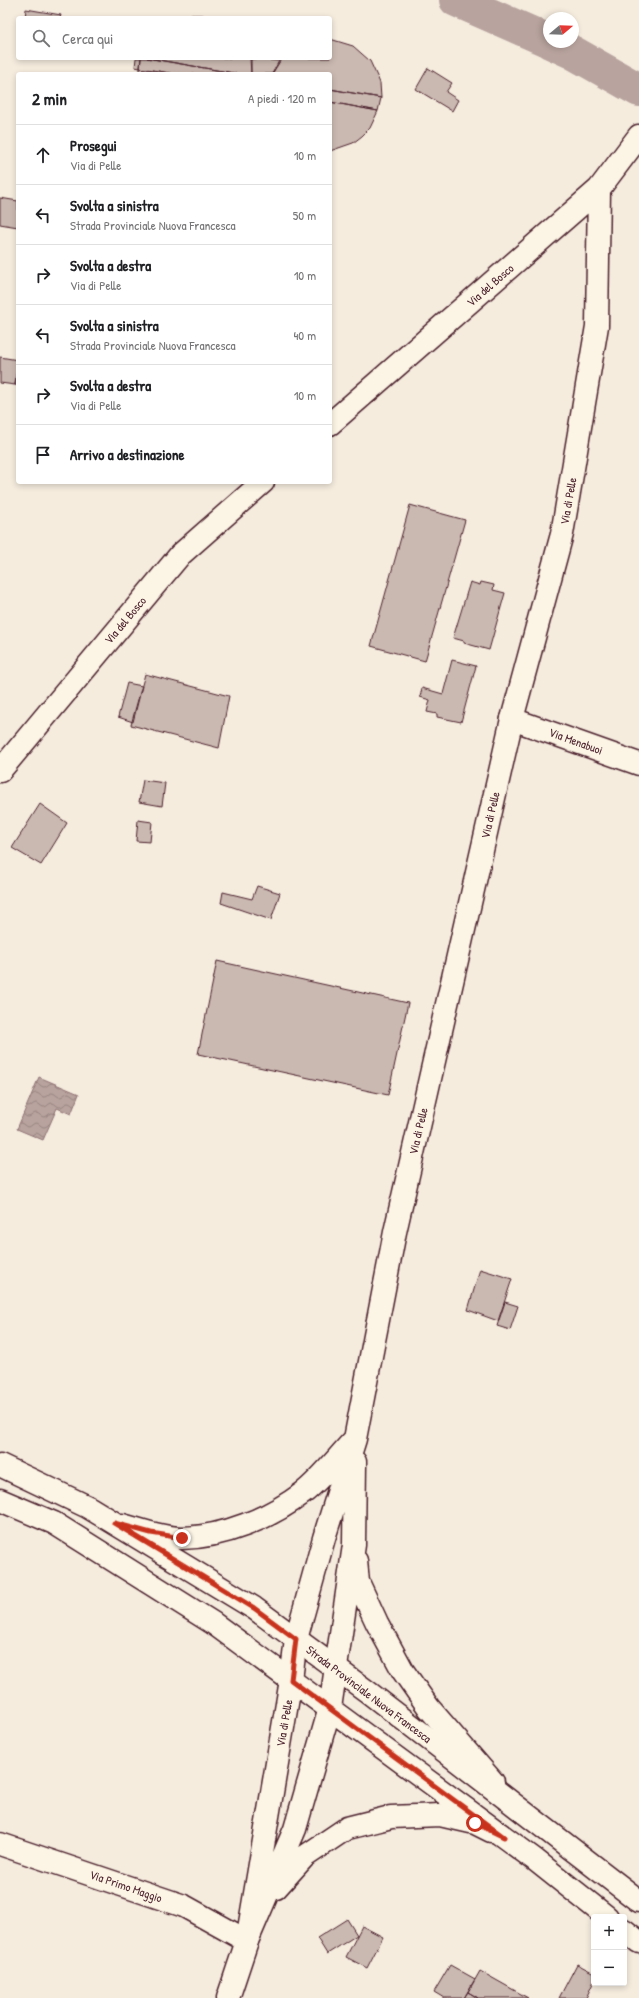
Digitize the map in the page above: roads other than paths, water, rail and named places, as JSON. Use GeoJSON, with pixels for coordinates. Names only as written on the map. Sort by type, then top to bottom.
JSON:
{"type":"FeatureCollection","features":[{"type":"Feature","properties":{"kind":"street","name":"Via del Bosco"},"geometry":{"type":"LineString","coordinates":[[332,422],[599,189],[639,136]]}},
{"type":"Feature","properties":{"kind":"street","name":"Via di Pelle"},"geometry":{"type":"LineString","coordinates":[[247,1941],[291,1680],[296,1639],[324,1538],[355,1439],[395,1232],[512,719],[562,534],[597,326],[599,189]]}},
{"type":"Feature","properties":{"kind":"street","name":"Via del Bosco"},"geometry":{"type":"LineString","coordinates":[[0,771],[180,554],[261,484]]}},
{"type":"Feature","properties":{"kind":"street","name":"Via Menabuoi"},"geometry":{"type":"LineString","coordinates":[[512,719],[639,764]]}},
{"type":"Feature","properties":{"kind":"street","name":"Via di Pelle"},"geometry":{"type":"LineString","coordinates":[[355,1439],[354,1545],[358,1582],[377,1623],[403,1671],[429,1708],[508,1800]]}},
{"type":"Feature","properties":{"kind":"street"},"geometry":{"type":"LineString","coordinates":[[114,1523],[151,1533],[182,1538],[220,1532],[250,1522],[278,1510],[304,1492],[355,1439]]}},
{"type":"Feature","properties":{"kind":"street","name":"Strada Provinciale Nuova Francesca"},"geometry":{"type":"LineString","coordinates":[[0,1465],[88,1507],[254,1608],[335,1668],[639,1901]]}},
{"type":"Feature","properties":{"kind":"street"},"geometry":{"type":"LineString","coordinates":[[0,1500],[60,1528],[213,1622],[504,1837],[604,1914]]}},
{"type":"Feature","properties":{"kind":"street","name":"Via di Pelle"},"geometry":{"type":"LineString","coordinates":[[228,1998],[247,1941],[295,1829],[330,1708],[354,1545]]}},
{"type":"Feature","properties":{"kind":"street","name":"Via di Pelle"},"geometry":{"type":"LineString","coordinates":[[264,1900],[304,1857],[341,1832],[347,1828],[390,1816],[440,1815],[475,1823],[504,1837]]}},
{"type":"Feature","properties":{"kind":"street","name":"Via Primo Maggio"},"geometry":{"type":"LineString","coordinates":[[0,1844],[184,1906],[247,1941]]}},
{"type":"Feature","properties":{"kind":"street"},"geometry":{"type":"LineString","coordinates":[[627,1932],[639,1942]]}},
{"type":"Feature","properties":{"kind":"water"},"geometry":{"type":"Polygon","coordinates":[[[39,1077],[79,1094],[71,1114],[57,1108],[43,1140],[17,1129],[39,1077]]]}},
{"type":"Feature","properties":{"kind":"waterway"},"geometry":{"type":"LineString","coordinates":[[456,0],[543,38]]}},
{"type":"Feature","properties":{"kind":"waterway"},"geometry":{"type":"LineString","coordinates":[[563,48],[639,90]]}}]}
